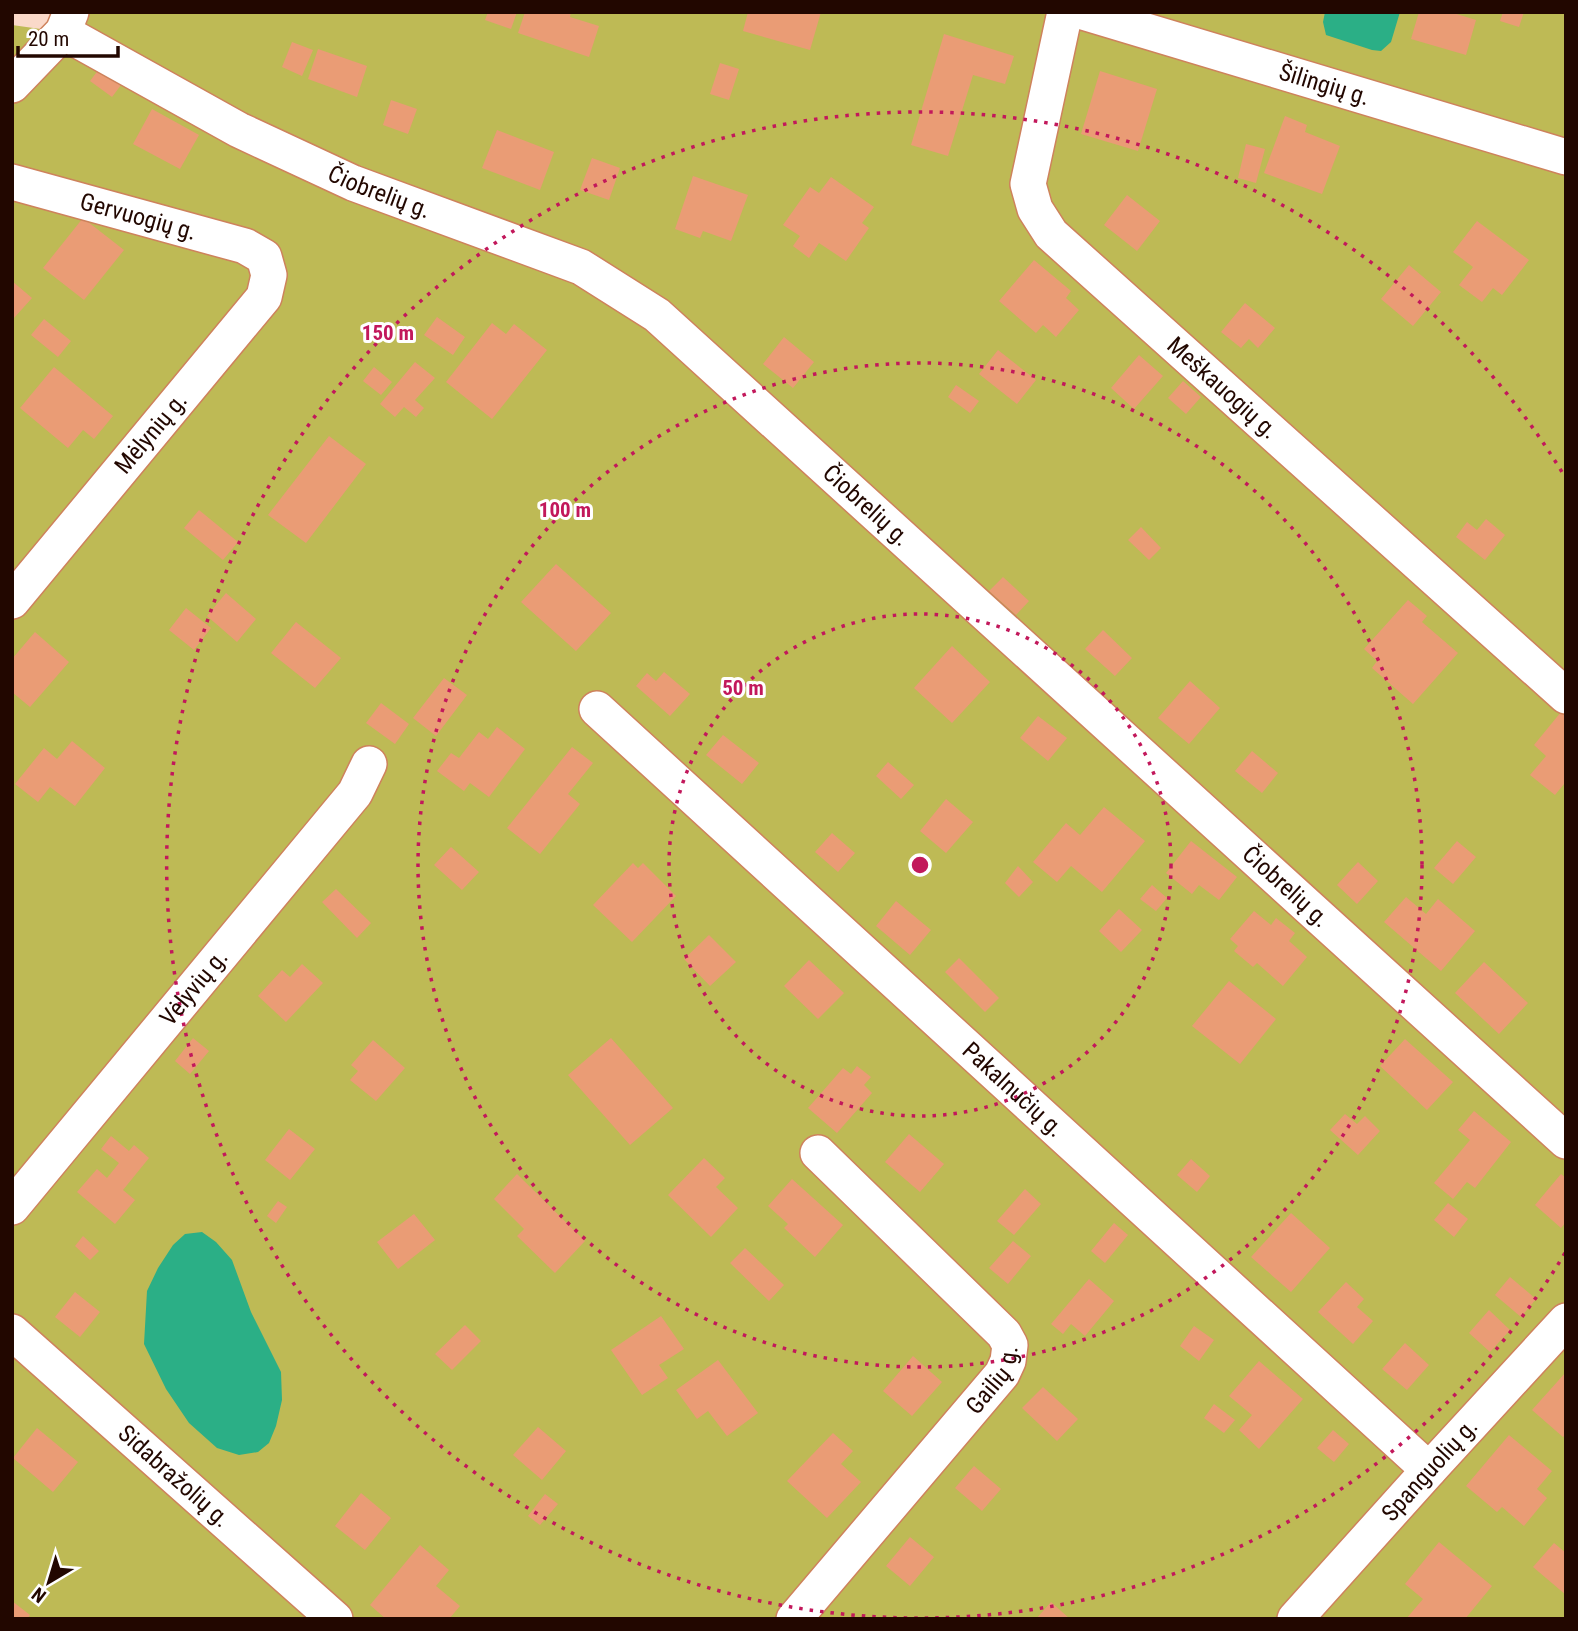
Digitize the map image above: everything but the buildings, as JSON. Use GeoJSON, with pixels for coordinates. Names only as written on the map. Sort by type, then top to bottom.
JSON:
{"type":"FeatureCollection","features":[{"type":"Feature","properties":{"kind":"street","name":"Meškauogių g."},"geometry":{"type":"LineString","coordinates":[[1065,12],[1028,184],[1035,209],[1052,234],[1566,696]]}},
{"type":"Feature","properties":{"kind":"street","name":"Šilingių g."},"geometry":{"type":"LineString","coordinates":[[1083,12],[1566,157]]}},
{"type":"Feature","properties":{"kind":"street"},"geometry":{"type":"LineString","coordinates":[[12,85],[67,22]]}},
{"type":"Feature","properties":{"kind":"street","name":"Čiobrelių g."},"geometry":{"type":"LineString","coordinates":[[67,22],[239,130],[353,183],[581,267],[657,314],[1566,1141]]}},
{"type":"Feature","properties":{"kind":"street","name":"Gervuogių g."},"geometry":{"type":"LineString","coordinates":[[12,182],[246,246],[264,257]]}},
{"type":"Feature","properties":{"kind":"street","name":"Mėlynių g."},"geometry":{"type":"LineString","coordinates":[[12,601],[264,297],[269,275],[264,257]]}},
{"type":"Feature","properties":{"kind":"street","name":"Pakalnučių g."},"geometry":{"type":"LineString","coordinates":[[597,709],[1429,1470]]}},
{"type":"Feature","properties":{"kind":"street","name":"Vėlyvių g."},"geometry":{"type":"LineString","coordinates":[[12,1207],[355,793],[369,764]]}},
{"type":"Feature","properties":{"kind":"street","name":"Gailių g."},"geometry":{"type":"LineString","coordinates":[[794,1619],[1002,1374],[1008,1361],[1010,1345],[1004,1334],[818,1153]]}},
{"type":"Feature","properties":{"kind":"street","name":"Spanguolių g."},"geometry":{"type":"LineString","coordinates":[[1296,1619],[1566,1321]]}},
{"type":"Feature","properties":{"kind":"street","name":"Sidabražolių g."},"geometry":{"type":"LineString","coordinates":[[12,1332],[335,1619]]}},
{"type":"Feature","properties":{"kind":"shaded area"},"geometry":{"type":"Polygon","coordinates":[[[71,12],[1566,12],[1566,1619],[12,1619],[12,25],[62,32],[71,12]]]}},
{"type":"Feature","properties":{"kind":"shaded area"},"geometry":{"type":"Polygon","coordinates":[[[1325,12],[1400,12],[1391,42],[1381,51],[1326,35],[1323,22],[1325,12]]]}},
{"type":"Feature","properties":{"kind":"shaded area"},"geometry":{"type":"Polygon","coordinates":[[[202,1232],[216,1242],[232,1260],[251,1312],[281,1372],[282,1400],[276,1426],[269,1443],[258,1452],[239,1455],[217,1448],[189,1423],[166,1389],[144,1344],[147,1291],[158,1268],[173,1245],[185,1234],[202,1232]]]}}]}
